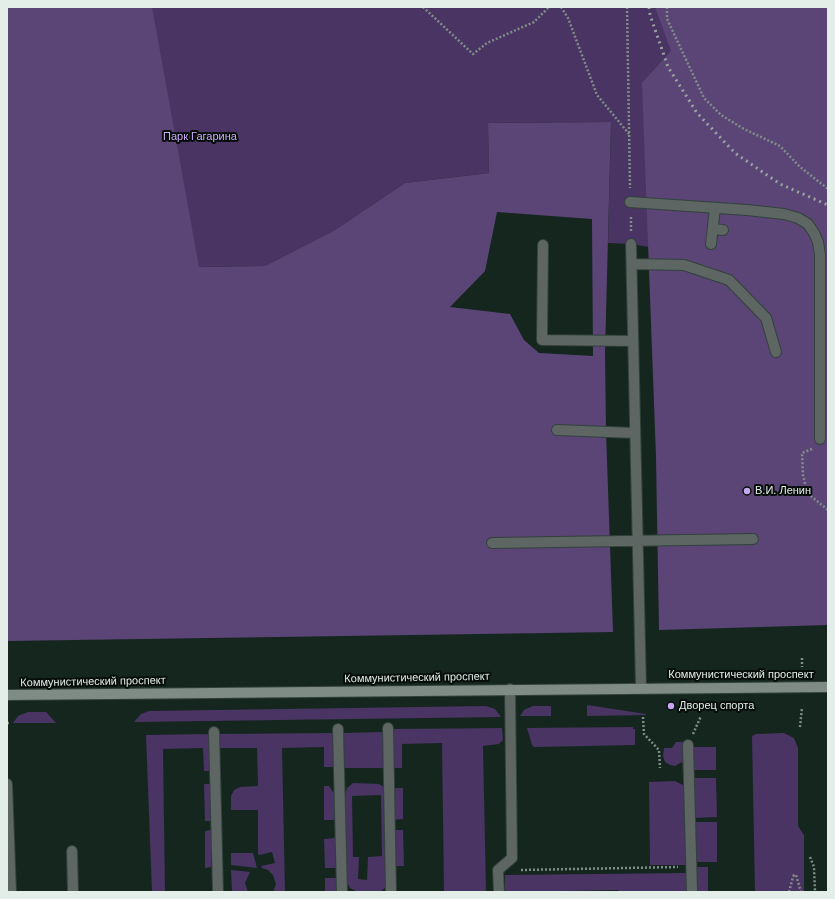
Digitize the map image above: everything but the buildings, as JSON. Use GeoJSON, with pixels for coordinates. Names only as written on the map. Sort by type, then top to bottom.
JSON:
{"type":"FeatureCollection","features":[{"type":"Feature","properties":{"kind":"main road","name":"Коммунистический проспект"},"geometry":{"type":"LineString","coordinates":[[7,695],[828,687]]}},
{"type":"Feature","properties":{"kind":"lane"},"geometry":{"type":"LineString","coordinates":[[630,202],[784,214],[798,218],[808,224],[818,242],[820,254],[820,439]]}},
{"type":"Feature","properties":{"kind":"lane"},"geometry":{"type":"LineString","coordinates":[[712,244],[718,230],[715,208]]}},
{"type":"Feature","properties":{"kind":"lane"},"geometry":{"type":"LineString","coordinates":[[631,244],[641,688]]}},
{"type":"Feature","properties":{"kind":"lane"},"geometry":{"type":"LineString","coordinates":[[543,245],[542,340],[633,341]]}},
{"type":"Feature","properties":{"kind":"lane"},"geometry":{"type":"LineString","coordinates":[[632,264],[684,265],[729,280],[766,318],[776,352]]}},
{"type":"Feature","properties":{"kind":"lane"},"geometry":{"type":"LineString","coordinates":[[557,430],[636,433]]}},
{"type":"Feature","properties":{"kind":"lane"},"geometry":{"type":"LineString","coordinates":[[492,543],[753,539]]}},
{"type":"Feature","properties":{"kind":"lane"},"geometry":{"type":"LineString","coordinates":[[498,892],[498,870],[512,858],[510,689]]}},
{"type":"Feature","properties":{"kind":"lane"},"geometry":{"type":"LineString","coordinates":[[388,728],[391,892]]}},
{"type":"Feature","properties":{"kind":"lane"},"geometry":{"type":"LineString","coordinates":[[338,729],[342,892]]}},
{"type":"Feature","properties":{"kind":"lane"},"geometry":{"type":"LineString","coordinates":[[214,732],[218,892]]}},
{"type":"Feature","properties":{"kind":"lane"},"geometry":{"type":"LineString","coordinates":[[688,745],[692,892]]}},
{"type":"Feature","properties":{"kind":"lane"},"geometry":{"type":"LineString","coordinates":[[7,784],[11,892]]}},
{"type":"Feature","properties":{"kind":"lane"},"geometry":{"type":"LineString","coordinates":[[72,851],[73,892]]}},
{"type":"Feature","properties":{"kind":"path"},"geometry":{"type":"LineString","coordinates":[[423,7],[473,54],[487,43],[534,22],[549,7]]}},
{"type":"Feature","properties":{"kind":"path"},"geometry":{"type":"LineString","coordinates":[[561,7],[568,18],[597,96],[629,135]]}},
{"type":"Feature","properties":{"kind":"path"},"geometry":{"type":"LineString","coordinates":[[627,7],[631,244]]}},
{"type":"Feature","properties":{"kind":"path"},"geometry":{"type":"LineString","coordinates":[[667,7],[667,19],[704,98],[721,115],[744,129],[780,146],[799,166],[828,189]]}},
{"type":"Feature","properties":{"kind":"path"},"geometry":{"type":"LineString","coordinates":[[820,439],[820,445],[802,453],[803,475],[807,493],[828,510]]}},
{"type":"Feature","properties":{"kind":"path"},"geometry":{"type":"LineString","coordinates":[[802,658],[802,667]]}},
{"type":"Feature","properties":{"kind":"path"},"geometry":{"type":"LineString","coordinates":[[800,727],[802,708]]}},
{"type":"Feature","properties":{"kind":"path"},"geometry":{"type":"LineString","coordinates":[[688,745],[701,716]]}},
{"type":"Feature","properties":{"kind":"path"},"geometry":{"type":"LineString","coordinates":[[643,717],[644,734],[659,750],[660,768]]}},
{"type":"Feature","properties":{"kind":"path"},"geometry":{"type":"LineString","coordinates":[[810,857],[814,866],[815,892]]}},
{"type":"Feature","properties":{"kind":"path"},"geometry":{"type":"LineString","coordinates":[[498,870],[691,866]]}},
{"type":"Feature","properties":{"kind":"path"},"geometry":{"type":"LineString","coordinates":[[789,892],[794,875],[796,875],[801,892]]}},
{"type":"Feature","properties":{"kind":"green space","name":"Парк Гагарина"},"geometry":{"type":"Polygon","coordinates":[[[7,7],[828,7],[649,247],[631,244],[608,243],[611,122],[488,123],[489,173],[405,183],[335,230],[265,266],[198,267],[7,7]]]}},
{"type":"Feature","properties":{"kind":"green space"},"geometry":{"type":"Polygon","coordinates":[[[587,705],[646,714],[646,715],[587,716],[587,705]]]}},
{"type":"Feature","properties":{"kind":"green space"},"geometry":{"type":"Polygon","coordinates":[[[486,706],[495,709],[501,717],[134,722],[141,714],[149,711],[486,706]]]}},
{"type":"Feature","properties":{"kind":"green space"},"geometry":{"type":"Polygon","coordinates":[[[533,706],[551,706],[551,716],[520,716],[524,710],[533,706]]]}},
{"type":"Feature","properties":{"kind":"green space"},"geometry":{"type":"Polygon","coordinates":[[[28,712],[46,712],[56,723],[13,723],[18,716],[28,712]]]}},
{"type":"Feature","properties":{"kind":"green space"},"geometry":{"type":"Polygon","coordinates":[[[633,727],[633,729],[635,729],[635,745],[534,747],[527,728],[633,727]]]}},
{"type":"Feature","properties":{"kind":"green space"},"geometry":{"type":"Polygon","coordinates":[[[502,728],[503,740],[499,744],[483,746],[486,892],[444,892],[442,743],[402,744],[402,768],[392,768],[392,729],[502,728]]]}},
{"type":"Feature","properties":{"kind":"green space"},"geometry":{"type":"Polygon","coordinates":[[[383,732],[384,768],[343,768],[343,733],[383,732]]]}},
{"type":"Feature","properties":{"kind":"green space"},"geometry":{"type":"Polygon","coordinates":[[[334,733],[334,767],[324,767],[324,747],[282,748],[285,892],[273,892],[276,884],[273,875],[261,866],[275,863],[272,852],[259,855],[258,853],[258,810],[231,810],[231,796],[234,790],[240,787],[258,786],[257,748],[219,748],[219,734],[334,733]]]}},
{"type":"Feature","properties":{"kind":"green space"},"geometry":{"type":"Polygon","coordinates":[[[784,733],[794,738],[798,748],[798,826],[804,835],[804,892],[755,892],[752,736],[756,734],[784,733]]]}},
{"type":"Feature","properties":{"kind":"green space"},"geometry":{"type":"Polygon","coordinates":[[[210,734],[210,771],[204,771],[203,748],[163,749],[165,892],[152,892],[146,735],[210,734]]]}},
{"type":"Feature","properties":{"kind":"green space"},"geometry":{"type":"Polygon","coordinates":[[[676,742],[684,742],[684,761],[675,766],[665,762],[663,756],[664,748],[672,748],[676,742]]]}},
{"type":"Feature","properties":{"kind":"green space"},"geometry":{"type":"Polygon","coordinates":[[[693,747],[716,747],[716,770],[694,770],[693,747]]]}},
{"type":"Feature","properties":{"kind":"green space"},"geometry":{"type":"Polygon","coordinates":[[[694,778],[716,778],[717,817],[694,818],[694,778]]]}},
{"type":"Feature","properties":{"kind":"green space"},"geometry":{"type":"Polygon","coordinates":[[[675,781],[683,785],[685,791],[687,865],[650,865],[649,782],[675,781]]]}},
{"type":"Feature","properties":{"kind":"green space"},"geometry":{"type":"Polygon","coordinates":[[[353,783],[379,784],[385,788],[386,887],[380,892],[356,891],[350,888],[346,881],[345,795],[347,788],[353,783]],[[381,795],[352,796],[353,857],[359,857],[358,879],[367,880],[368,857],[382,856],[381,795]]]}},
{"type":"Feature","properties":{"kind":"green space"},"geometry":{"type":"Polygon","coordinates":[[[204,784],[210,784],[211,821],[205,821],[204,784]]]}},
{"type":"Feature","properties":{"kind":"green space"},"geometry":{"type":"Polygon","coordinates":[[[324,786],[329,786],[335,795],[335,820],[324,820],[324,786]]]}},
{"type":"Feature","properties":{"kind":"green space"},"geometry":{"type":"Polygon","coordinates":[[[392,788],[403,788],[403,819],[393,820],[392,788]]]}},
{"type":"Feature","properties":{"kind":"green space"},"geometry":{"type":"Polygon","coordinates":[[[694,822],[717,822],[717,862],[695,862],[694,822]]]}},
{"type":"Feature","properties":{"kind":"green space"},"geometry":{"type":"Polygon","coordinates":[[[211,830],[211,867],[205,868],[205,831],[211,830]]]}},
{"type":"Feature","properties":{"kind":"green space"},"geometry":{"type":"Polygon","coordinates":[[[393,830],[403,830],[404,866],[393,866],[393,830]]]}},
{"type":"Feature","properties":{"kind":"green space"},"geometry":{"type":"Polygon","coordinates":[[[335,838],[336,868],[325,868],[324,839],[335,838]]]}},
{"type":"Feature","properties":{"kind":"green space"},"geometry":{"type":"Polygon","coordinates":[[[231,853],[253,853],[257,868],[231,865],[231,853]]]}},
{"type":"Feature","properties":{"kind":"green space"},"geometry":{"type":"Polygon","coordinates":[[[696,867],[708,867],[708,892],[696,892],[696,867]]]}},
{"type":"Feature","properties":{"kind":"green space"},"geometry":{"type":"Polygon","coordinates":[[[231,870],[250,872],[245,883],[248,892],[232,892],[231,870]]]}},
{"type":"Feature","properties":{"kind":"green space"},"geometry":{"type":"Polygon","coordinates":[[[686,873],[686,892],[619,892],[618,890],[505,892],[505,875],[686,873]]]}},
{"type":"Feature","properties":{"kind":"green space"},"geometry":{"type":"Polygon","coordinates":[[[325,878],[336,878],[336,892],[325,892],[325,878]]]}},
{"type":"Feature","properties":{"kind":"shaded area"},"geometry":{"type":"Polygon","coordinates":[[[7,7],[152,7],[199,267],[265,266],[335,230],[405,183],[489,173],[488,123],[611,122],[605,352],[606,432],[613,632],[7,641],[7,7]],[[497,212],[485,271],[450,307],[510,314],[524,340],[539,353],[593,356],[592,219],[497,212]]]}},
{"type":"Feature","properties":{"kind":"shaded area"},"geometry":{"type":"Polygon","coordinates":[[[655,7],[828,7],[828,625],[659,630],[656,457],[642,83],[671,51],[655,7]]]}},
{"type":"Feature","properties":{"kind":"railway"},"geometry":{"type":"LineString","coordinates":[[649,7],[650,15],[668,67],[697,113],[735,153],[780,184],[828,205]]}},
{"type":"Feature","properties":{"kind":"place","name":"В.И. Ленин"},"geometry":{"type":"Point","coordinates":[747,491]}},
{"type":"Feature","properties":{"kind":"place","name":"Дворец спорта"},"geometry":{"type":"Point","coordinates":[671,706]}}]}
